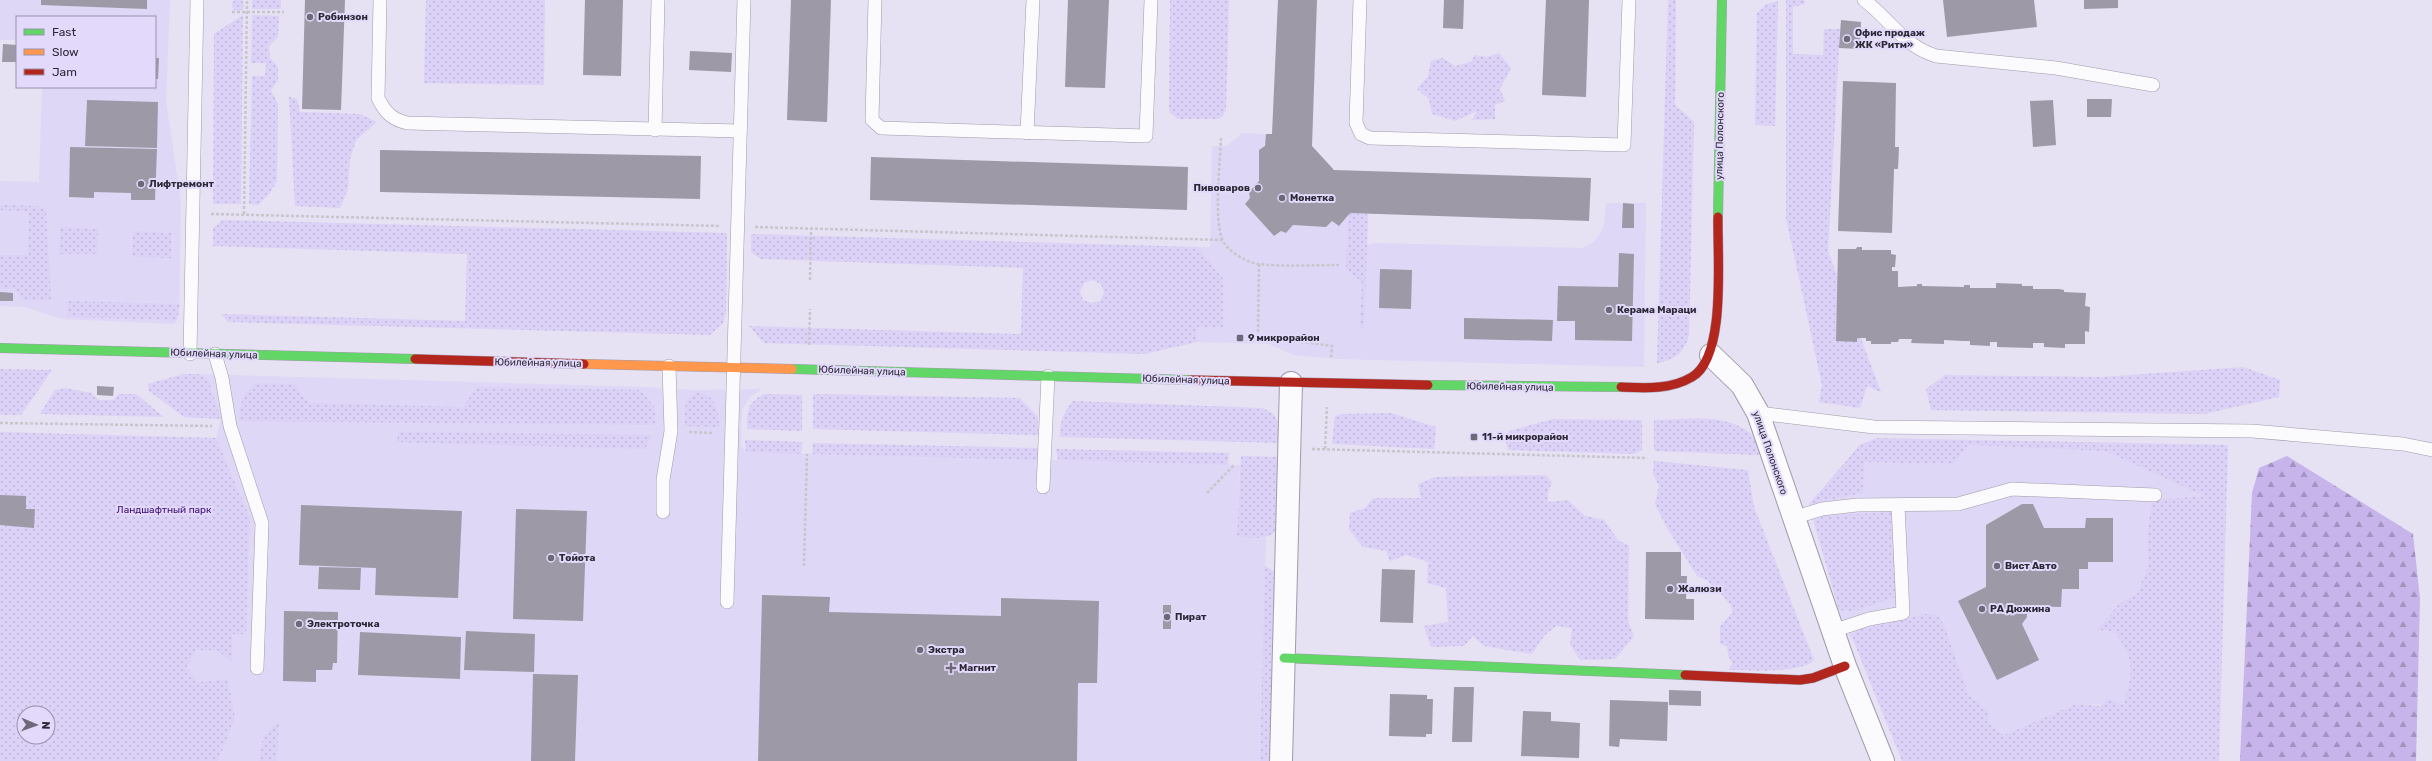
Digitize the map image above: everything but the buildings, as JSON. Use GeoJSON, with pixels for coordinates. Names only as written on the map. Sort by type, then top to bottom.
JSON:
{"type":"FeatureCollection","features":[{"type":"Feature","properties":{"kind":"main road","name":"улица Полонского"},"geometry":{"type":"LineString","coordinates":[[1711,354],[1716,321],[1722,0]]}},
{"type":"Feature","properties":{"kind":"main road","name":"Юбилейная улица"},"geometry":{"type":"LineString","coordinates":[[0,348],[1291,383],[1661,388],[1681,383],[1699,374],[1711,354]]}},
{"type":"Feature","properties":{"kind":"main road"},"geometry":{"type":"LineString","coordinates":[[1284,658],[1800,680],[1813,678],[1845,666]]}},
{"type":"Feature","properties":{"kind":"street","name":"улица Полонского"},"geometry":{"type":"LineString","coordinates":[[1711,354],[1742,385],[1758,413],[1845,666],[1883,761]]}},
{"type":"Feature","properties":{"kind":"street"},"geometry":{"type":"LineString","coordinates":[[1281,761],[1291,383]]}},
{"type":"Feature","properties":{"kind":"lane"},"geometry":{"type":"LineString","coordinates":[[190,354],[197,0]]}},
{"type":"Feature","properties":{"kind":"lane"},"geometry":{"type":"LineString","coordinates":[[380,0],[378,98],[384,111],[395,120],[407,123],[740,131]]}},
{"type":"Feature","properties":{"kind":"lane"},"geometry":{"type":"LineString","coordinates":[[655,130],[658,0]]}},
{"type":"Feature","properties":{"kind":"lane"},"geometry":{"type":"LineString","coordinates":[[727,602],[744,0]]}},
{"type":"Feature","properties":{"kind":"lane"},"geometry":{"type":"LineString","coordinates":[[875,0],[872,120],[881,128],[1146,136],[1151,0]]}},
{"type":"Feature","properties":{"kind":"lane"},"geometry":{"type":"LineString","coordinates":[[1027,133],[1033,0]]}},
{"type":"Feature","properties":{"kind":"lane"},"geometry":{"type":"LineString","coordinates":[[1360,0],[1356,123],[1361,134],[1370,138],[1624,144],[1629,0]]}},
{"type":"Feature","properties":{"kind":"lane"},"geometry":{"type":"LineString","coordinates":[[1864,0],[1908,43],[1920,51],[1936,56],[2056,68],[2153,85]]}},
{"type":"Feature","properties":{"kind":"lane"},"geometry":{"type":"LineString","coordinates":[[215,354],[222,378],[230,426],[259,508],[262,523],[257,668]]}},
{"type":"Feature","properties":{"kind":"lane"},"geometry":{"type":"LineString","coordinates":[[663,512],[663,480],[671,432],[669,366]]}},
{"type":"Feature","properties":{"kind":"lane"},"geometry":{"type":"LineString","coordinates":[[1044,486],[1048,376]]}},
{"type":"Feature","properties":{"kind":"lane"},"geometry":{"type":"LineString","coordinates":[[1758,413],[1874,426],[2252,431],[2403,444],[2432,450]]}},
{"type":"Feature","properties":{"kind":"lane"},"geometry":{"type":"LineString","coordinates":[[1793,518],[1822,509],[1857,505],[1958,504],[2012,489],[2155,495]]}},
{"type":"Feature","properties":{"kind":"lane"},"geometry":{"type":"LineString","coordinates":[[1833,631],[1869,619],[1903,613],[1898,505]]}},
{"type":"Feature","properties":{"kind":"path"},"geometry":{"type":"LineString","coordinates":[[244,214],[247,0]]}},
{"type":"Feature","properties":{"kind":"path"},"geometry":{"type":"LineString","coordinates":[[232,12],[284,12]]}},
{"type":"Feature","properties":{"kind":"path"},"geometry":{"type":"LineString","coordinates":[[1221,138],[1219,223],[1222,240]]}},
{"type":"Feature","properties":{"kind":"path"},"geometry":{"type":"LineString","coordinates":[[193,213],[1222,240],[1246,260],[1258,264],[1339,265]]}},
{"type":"Feature","properties":{"kind":"path"},"geometry":{"type":"LineString","coordinates":[[810,280],[811,229]]}},
{"type":"Feature","properties":{"kind":"path"},"geometry":{"type":"LineString","coordinates":[[1258,264],[1258,336],[1332,346],[1331,358]]}},
{"type":"Feature","properties":{"kind":"path"},"geometry":{"type":"LineString","coordinates":[[809,345],[810,309]]}},
{"type":"Feature","properties":{"kind":"path"},"geometry":{"type":"LineString","coordinates":[[1325,449],[1327,407]]}},
{"type":"Feature","properties":{"kind":"path"},"geometry":{"type":"LineString","coordinates":[[0,423],[219,426]]}},
{"type":"Feature","properties":{"kind":"path"},"geometry":{"type":"LineString","coordinates":[[681,431],[717,433]]}},
{"type":"Feature","properties":{"kind":"path"},"geometry":{"type":"LineString","coordinates":[[1309,448],[1647,458]]}},
{"type":"Feature","properties":{"kind":"path"},"geometry":{"type":"LineString","coordinates":[[804,566],[807,454]]}},
{"type":"Feature","properties":{"kind":"path"},"geometry":{"type":"LineString","coordinates":[[1207,494],[1234,465]]}},
{"type":"Feature","properties":{"kind":"shaded area"},"geometry":{"type":"Polygon","coordinates":[[[0,0],[170,0],[166,101],[181,202],[179,316],[174,324],[61,319],[25,307],[0,306],[0,181],[39,182],[42,88],[156,88],[156,16],[16,16],[16,40],[0,40],[0,0]]]}},
{"type":"Feature","properties":{"kind":"shaded area"},"geometry":{"type":"Polygon","coordinates":[[[1242,133],[1266,134],[1259,181],[1249,192],[1250,198],[1245,204],[1274,236],[1281,231],[1286,233],[1293,225],[1326,227],[1332,221],[1339,226],[1350,213],[1368,214],[1367,245],[1375,243],[1582,248],[1591,244],[1600,234],[1604,224],[1606,203],[1646,203],[1644,367],[1337,359],[1294,355],[1269,344],[1197,342],[1197,327],[1222,327],[1223,279],[1198,247],[1210,247],[1212,146],[1227,146],[1242,133]]]}},
{"type":"Feature","properties":{"kind":"shaded area"},"geometry":{"type":"Polygon","coordinates":[[[198,374],[644,387],[691,390],[762,389],[751,396],[742,409],[741,445],[746,452],[1240,465],[1237,537],[1266,538],[1260,761],[277,761],[279,721],[263,737],[259,761],[218,761],[235,718],[228,679],[198,682],[187,667],[196,650],[217,650],[232,634],[246,634],[250,518],[216,438],[221,419],[208,379],[198,374]]]}},
{"type":"Feature","properties":{"kind":"shaded area"},"geometry":{"type":"Polygon","coordinates":[[[1968,445],[2105,451],[2206,496],[2166,499],[2148,534],[2148,566],[2137,594],[2119,604],[2097,630],[2113,631],[2124,642],[2131,664],[2131,681],[2123,705],[2076,704],[2004,735],[1990,725],[1988,711],[1969,695],[1944,625],[1937,615],[1851,635],[1852,643],[1839,610],[1809,504],[1863,493],[1863,462],[1954,464],[1968,445]]]}},
{"type":"Feature","properties":{"kind":"green space"},"geometry":{"type":"Polygon","coordinates":[[[238,-1],[242,1],[244,5],[242,9],[238,11],[234,9],[232,5],[234,1],[238,-1]]]}},
{"type":"Feature","properties":{"kind":"green space"},"geometry":{"type":"Polygon","coordinates":[[[252,0],[281,0],[281,9],[252,9],[252,0]]]}},
{"type":"Feature","properties":{"kind":"green space"},"geometry":{"type":"Polygon","coordinates":[[[426,0],[545,0],[544,85],[424,83],[426,0]]]}},
{"type":"Feature","properties":{"kind":"green space"},"geometry":{"type":"Polygon","coordinates":[[[1170,0],[1229,0],[1226,109],[1223,116],[1218,119],[1178,119],[1169,112],[1170,0]]]}},
{"type":"Feature","properties":{"kind":"green space"},"geometry":{"type":"Polygon","coordinates":[[[1668,0],[1676,0],[1675,105],[1694,122],[1689,335],[1684,347],[1678,355],[1669,360],[1657,363],[1668,0]]]}},
{"type":"Feature","properties":{"kind":"green space"},"geometry":{"type":"Polygon","coordinates":[[[1786,0],[1805,0],[1805,4],[1793,7],[1793,54],[1823,55],[1824,29],[1840,29],[1828,251],[1881,392],[1867,386],[1860,408],[1819,402],[1822,385],[1786,218],[1786,0]]]}},
{"type":"Feature","properties":{"kind":"green space"},"geometry":{"type":"Polygon","coordinates":[[[1778,1],[1775,126],[1755,125],[1757,13],[1767,4],[1778,1]]]}},
{"type":"Feature","properties":{"kind":"green space"},"geometry":{"type":"Polygon","coordinates":[[[243,15],[241,204],[213,204],[214,34],[243,15]]]}},
{"type":"Feature","properties":{"kind":"green space"},"geometry":{"type":"Polygon","coordinates":[[[252,15],[279,16],[278,37],[269,46],[270,58],[278,67],[278,80],[271,90],[278,104],[277,181],[269,194],[258,205],[249,204],[252,76],[265,76],[266,63],[251,63],[252,15]]]}},
{"type":"Feature","properties":{"kind":"green space"},"geometry":{"type":"Polygon","coordinates":[[[1499,53],[1511,68],[1500,89],[1505,101],[1495,105],[1495,119],[1472,120],[1477,111],[1455,121],[1432,114],[1429,99],[1417,89],[1428,76],[1431,61],[1442,58],[1455,66],[1471,62],[1475,55],[1487,57],[1499,53]]]}},
{"type":"Feature","properties":{"kind":"green space"},"geometry":{"type":"Polygon","coordinates":[[[289,97],[297,99],[300,112],[360,114],[377,122],[356,140],[350,159],[348,189],[340,208],[295,206],[289,97]]]}},
{"type":"Feature","properties":{"kind":"green space"},"geometry":{"type":"Polygon","coordinates":[[[0,205],[37,206],[46,210],[51,300],[24,300],[14,289],[0,289],[0,255],[28,255],[29,211],[0,210],[0,205]]]}},
{"type":"Feature","properties":{"kind":"green space"},"geometry":{"type":"Polygon","coordinates":[[[1350,213],[1368,214],[1364,329],[1360,329],[1362,282],[1346,269],[1348,216],[1350,213]]]}},
{"type":"Feature","properties":{"kind":"green space"},"geometry":{"type":"Polygon","coordinates":[[[223,220],[727,233],[726,312],[723,323],[710,335],[228,322],[221,314],[465,321],[467,254],[213,246],[213,228],[223,220]]]}},
{"type":"Feature","properties":{"kind":"green space"},"geometry":{"type":"Polygon","coordinates":[[[60,227],[98,229],[97,254],[59,254],[60,227]]]}},
{"type":"Feature","properties":{"kind":"green space"},"geometry":{"type":"Polygon","coordinates":[[[133,231],[171,233],[171,258],[132,257],[133,231]]]}},
{"type":"Feature","properties":{"kind":"green space"},"geometry":{"type":"Polygon","coordinates":[[[751,234],[1198,247],[1223,279],[1223,327],[1197,327],[1197,342],[1144,354],[764,343],[749,326],[1021,334],[1023,268],[761,259],[751,252],[751,234]],[[1093,280],[1084,283],[1080,291],[1083,300],[1091,303],[1100,301],[1104,293],[1101,284],[1093,280]]]}},
{"type":"Feature","properties":{"kind":"green space"},"geometry":{"type":"Polygon","coordinates":[[[67,301],[180,304],[177,320],[67,317],[67,301]]]}},
{"type":"Feature","properties":{"kind":"green space"},"geometry":{"type":"Polygon","coordinates":[[[2243,367],[2280,380],[2279,397],[2204,414],[1931,410],[1926,389],[1945,375],[2102,377],[2243,367]]]}},
{"type":"Feature","properties":{"kind":"green space"},"geometry":{"type":"Polygon","coordinates":[[[0,369],[52,370],[21,415],[0,415],[0,369]]]}},
{"type":"Feature","properties":{"kind":"green space"},"geometry":{"type":"Polygon","coordinates":[[[184,374],[198,374],[208,379],[221,419],[184,417],[149,391],[148,384],[184,374]]]}},
{"type":"Feature","properties":{"kind":"green space"},"geometry":{"type":"Polygon","coordinates":[[[257,383],[295,384],[308,403],[463,407],[477,387],[640,390],[655,408],[655,425],[239,421],[243,399],[248,391],[257,383]]]}},
{"type":"Feature","properties":{"kind":"green space"},"geometry":{"type":"Polygon","coordinates":[[[65,388],[91,393],[99,400],[113,400],[119,394],[136,394],[164,417],[40,414],[55,390],[65,388]]]}},
{"type":"Feature","properties":{"kind":"green space"},"geometry":{"type":"Polygon","coordinates":[[[697,393],[708,396],[715,404],[719,427],[685,426],[685,406],[689,398],[697,393]]]}},
{"type":"Feature","properties":{"kind":"green space"},"geometry":{"type":"Polygon","coordinates":[[[764,394],[802,395],[802,431],[747,429],[749,408],[754,401],[764,394]]]}},
{"type":"Feature","properties":{"kind":"green space"},"geometry":{"type":"Polygon","coordinates":[[[813,394],[1020,398],[1038,417],[1038,435],[813,429],[813,394]]]}},
{"type":"Feature","properties":{"kind":"green space"},"geometry":{"type":"Polygon","coordinates":[[[1073,401],[1262,408],[1273,414],[1278,421],[1278,443],[1060,437],[1063,418],[1073,401]]]}},
{"type":"Feature","properties":{"kind":"green space"},"geometry":{"type":"Polygon","coordinates":[[[1391,413],[1436,427],[1434,449],[1332,444],[1335,416],[1344,414],[1391,413]]]}},
{"type":"Feature","properties":{"kind":"green space"},"geometry":{"type":"Polygon","coordinates":[[[1553,419],[1642,420],[1642,450],[1634,454],[1508,450],[1506,442],[1509,431],[1553,419]]]}},
{"type":"Feature","properties":{"kind":"green space"},"geometry":{"type":"Polygon","coordinates":[[[1704,419],[1730,423],[1741,427],[1751,434],[1761,450],[1758,455],[1654,451],[1654,420],[1704,419]]]}},
{"type":"Feature","properties":{"kind":"green space","name":"Ландшафтный парк"},"geometry":{"type":"Polygon","coordinates":[[[0,432],[216,438],[250,518],[246,634],[232,634],[232,662],[217,650],[196,650],[187,667],[198,682],[228,679],[235,718],[218,761],[0,761],[0,432]]]}},
{"type":"Feature","properties":{"kind":"green space"},"geometry":{"type":"Polygon","coordinates":[[[398,432],[652,435],[645,449],[397,442],[398,432]]]}},
{"type":"Feature","properties":{"kind":"green space"},"geometry":{"type":"Polygon","coordinates":[[[1877,438],[2228,445],[2219,761],[1902,761],[1851,635],[1858,630],[1925,614],[1937,615],[1944,625],[1969,695],[1988,711],[1990,725],[2004,735],[2076,704],[2100,706],[2108,699],[2123,705],[2129,685],[2130,675],[2129,658],[2126,649],[2113,631],[2097,630],[2119,604],[2137,594],[2148,566],[2147,534],[2152,503],[2166,499],[2205,496],[2105,451],[1968,445],[1954,464],[1864,462],[1863,493],[1809,504],[1860,445],[1877,438]]]}},
{"type":"Feature","properties":{"kind":"green space"},"geometry":{"type":"Polygon","coordinates":[[[745,440],[802,442],[801,454],[746,452],[745,440]]]}},
{"type":"Feature","properties":{"kind":"green space"},"geometry":{"type":"Polygon","coordinates":[[[813,443],[1039,448],[1037,460],[812,454],[813,443]]]}},
{"type":"Feature","properties":{"kind":"green space"},"geometry":{"type":"Polygon","coordinates":[[[1056,449],[1229,453],[1228,465],[1058,460],[1056,449]]]}},
{"type":"Feature","properties":{"kind":"green space"},"geometry":{"type":"Polygon","coordinates":[[[1241,456],[1279,457],[1277,529],[1269,536],[1259,538],[1237,537],[1241,456]]]}},
{"type":"Feature","properties":{"kind":"green space"},"geometry":{"type":"Polygon","coordinates":[[[2287,456],[2413,534],[2420,599],[2416,761],[2240,761],[2252,493],[2259,468],[2287,456]]]}},
{"type":"Feature","properties":{"kind":"green space"},"geometry":{"type":"Polygon","coordinates":[[[1654,461],[1748,470],[1754,507],[1814,660],[1798,667],[1786,669],[1761,671],[1729,670],[1732,663],[1728,655],[1727,646],[1720,644],[1720,626],[1732,613],[1731,605],[1708,581],[1697,576],[1666,526],[1655,504],[1659,486],[1653,474],[1654,461]]]}},
{"type":"Feature","properties":{"kind":"green space"},"geometry":{"type":"Polygon","coordinates":[[[1546,475],[1552,482],[1548,492],[1548,502],[1568,500],[1585,516],[1604,520],[1618,540],[1629,546],[1628,621],[1634,636],[1615,659],[1580,660],[1570,644],[1572,628],[1556,626],[1544,636],[1532,654],[1484,646],[1473,636],[1464,646],[1431,647],[1424,626],[1448,622],[1446,588],[1427,583],[1428,562],[1406,555],[1390,561],[1386,551],[1363,547],[1349,530],[1350,513],[1365,508],[1373,498],[1421,498],[1418,484],[1435,477],[1546,475]]]}},
{"type":"Feature","properties":{"kind":"green space"},"geometry":{"type":"Polygon","coordinates":[[[1892,512],[1896,597],[1854,611],[1839,610],[1814,522],[1824,516],[1892,512]]]}},
{"type":"Feature","properties":{"kind":"green space"},"geometry":{"type":"Polygon","coordinates":[[[1265,566],[1278,574],[1272,761],[1260,761],[1265,566]]]}},
{"type":"Feature","properties":{"kind":"green space"},"geometry":{"type":"Polygon","coordinates":[[[279,721],[277,761],[259,761],[263,737],[279,721]]]}},
{"type":"Feature","properties":{"kind":"traffic: fast"},"geometry":{"type":"LineString","coordinates":[[1718,217],[1722,0]]}},
{"type":"Feature","properties":{"kind":"traffic: fast"},"geometry":{"type":"LineString","coordinates":[[0,348],[415,359]]}},
{"type":"Feature","properties":{"kind":"traffic: fast"},"geometry":{"type":"LineString","coordinates":[[792,369],[1190,380]]}},
{"type":"Feature","properties":{"kind":"traffic: fast"},"geometry":{"type":"LineString","coordinates":[[1428,385],[1621,387]]}},
{"type":"Feature","properties":{"kind":"traffic: fast"},"geometry":{"type":"LineString","coordinates":[[1284,658],[1685,675]]}},
{"type":"Feature","properties":{"kind":"traffic: slow"},"geometry":{"type":"LineString","coordinates":[[584,364],[792,369]]}},
{"type":"Feature","properties":{"kind":"traffic: jam"},"geometry":{"type":"LineString","coordinates":[[1621,387],[1639,388],[1675,384],[1692,377],[1703,366],[1711,349],[1718,304],[1718,217]]}},
{"type":"Feature","properties":{"kind":"traffic: jam"},"geometry":{"type":"LineString","coordinates":[[415,359],[584,364]]}},
{"type":"Feature","properties":{"kind":"traffic: jam"},"geometry":{"type":"LineString","coordinates":[[1190,380],[1428,385]]}},
{"type":"Feature","properties":{"kind":"traffic: jam"},"geometry":{"type":"LineString","coordinates":[[1685,675],[1800,680],[1813,678],[1845,666]]}},
{"type":"Feature","properties":{"kind":"place","name":"Робинзон"},"geometry":{"type":"Point","coordinates":[310,17]}},
{"type":"Feature","properties":{"kind":"place","name":"Офис продаж ЖК «Ритм»"},"geometry":{"type":"Point","coordinates":[1847,39]}},
{"type":"Feature","properties":{"kind":"place","name":"Лифтремонт"},"geometry":{"type":"Point","coordinates":[141,184]}},
{"type":"Feature","properties":{"kind":"place","name":"Пивоваров"},"geometry":{"type":"Point","coordinates":[1258,188]}},
{"type":"Feature","properties":{"kind":"place","name":"Монетка"},"geometry":{"type":"Point","coordinates":[1282,198]}},
{"type":"Feature","properties":{"kind":"place","name":"Керама Мараци"},"geometry":{"type":"Point","coordinates":[1609,310]}},
{"type":"Feature","properties":{"kind":"place","name":"9 микрорайон"},"geometry":{"type":"Point","coordinates":[1240,338]}},
{"type":"Feature","properties":{"kind":"place","name":"11-й микрорайон"},"geometry":{"type":"Point","coordinates":[1474,437]}},
{"type":"Feature","properties":{"kind":"place","name":"Тойота"},"geometry":{"type":"Point","coordinates":[551,558]}},
{"type":"Feature","properties":{"kind":"place","name":"Вист Авто"},"geometry":{"type":"Point","coordinates":[1997,566]}},
{"type":"Feature","properties":{"kind":"place","name":"Жалюзи"},"geometry":{"type":"Point","coordinates":[1670,589]}},
{"type":"Feature","properties":{"kind":"place","name":"РА Дюжина"},"geometry":{"type":"Point","coordinates":[1982,609]}},
{"type":"Feature","properties":{"kind":"place","name":"Пират"},"geometry":{"type":"Point","coordinates":[1167,617]}},
{"type":"Feature","properties":{"kind":"place","name":"Электроточка"},"geometry":{"type":"Point","coordinates":[299,624]}},
{"type":"Feature","properties":{"kind":"place","name":"Экстра"},"geometry":{"type":"Point","coordinates":[920,650]}},
{"type":"Feature","properties":{"kind":"place","name":"Магнит"},"geometry":{"type":"Point","coordinates":[951,668]}}]}
